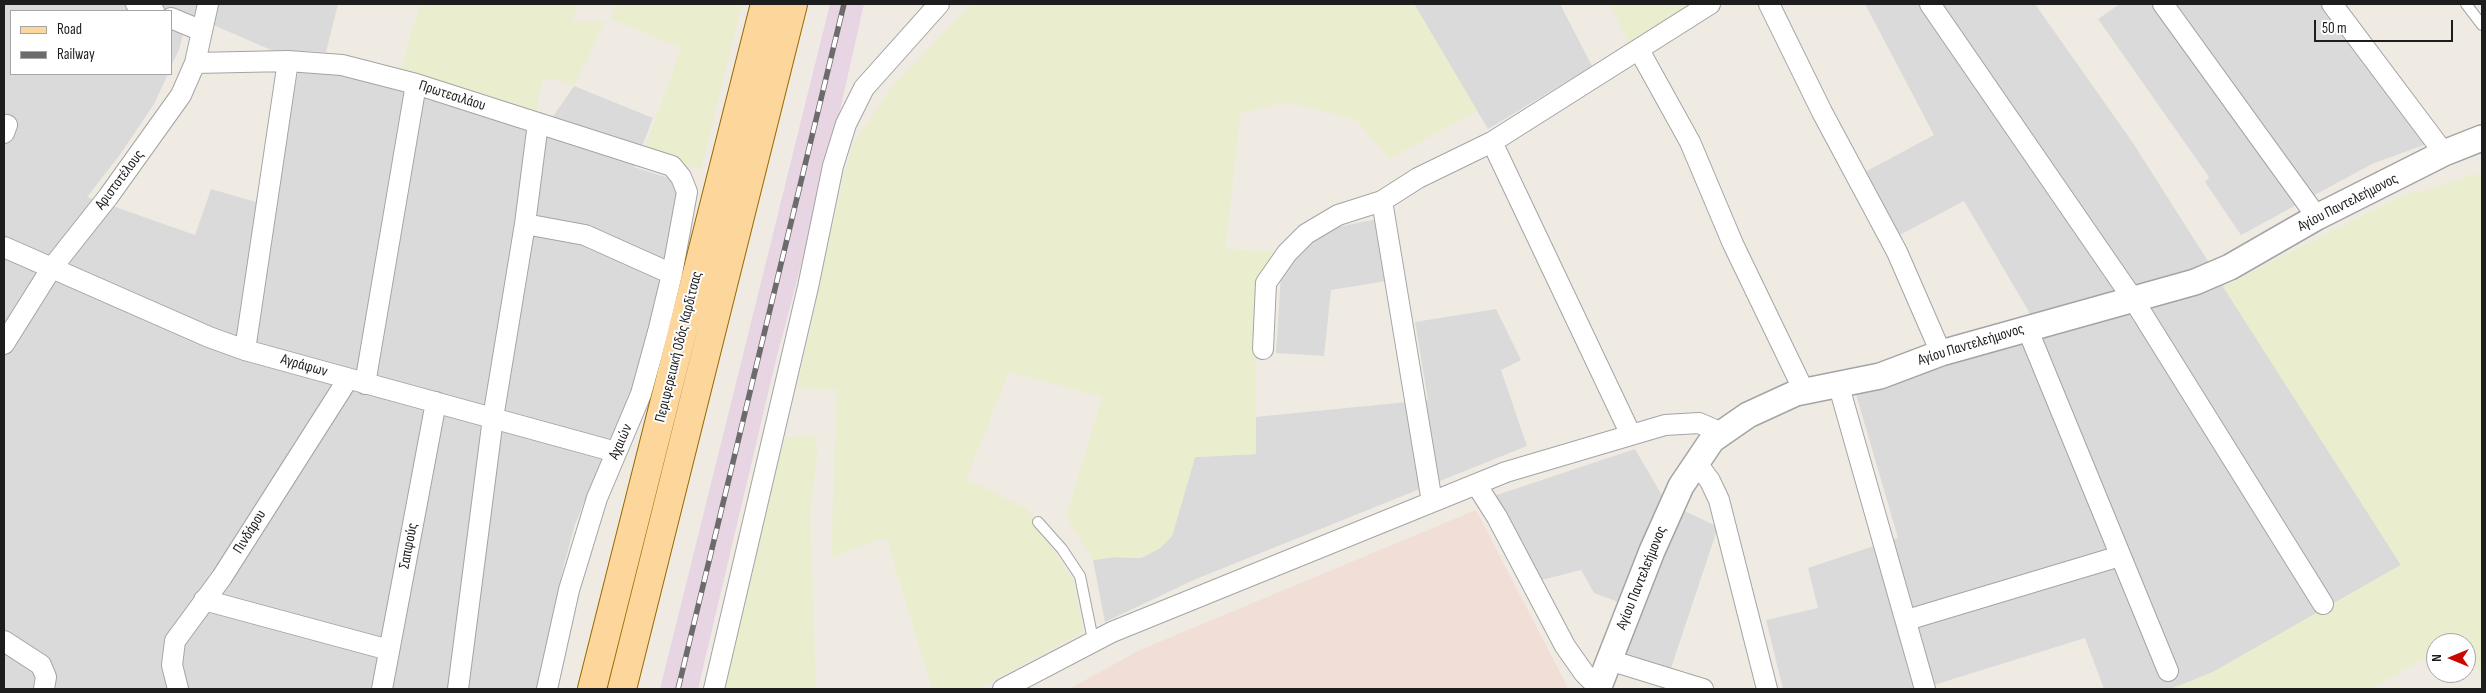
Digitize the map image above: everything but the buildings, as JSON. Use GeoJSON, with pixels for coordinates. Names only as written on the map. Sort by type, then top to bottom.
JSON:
{"type":"FeatureCollection","features":[{"type":"Feature","properties":{"kind":"main road","name":"Περιφερειακή Οδός Καρδίτσας"},"geometry":{"type":"LineString","coordinates":[[592,689],[765,4]]}},
{"type":"Feature","properties":{"kind":"main road","name":"Περιφερειακή Οδός Καρδίτσας"},"geometry":{"type":"LineString","coordinates":[[622,689],[793,4]]}},
{"type":"Feature","properties":{"kind":"street"},"geometry":{"type":"LineString","coordinates":[[136,4],[151,10]]}},
{"type":"Feature","properties":{"kind":"street","name":"Αριστοτέλους"},"geometry":{"type":"LineString","coordinates":[[4,344],[51,269],[157,130],[181,95],[195,63],[208,4]]}},
{"type":"Feature","properties":{"kind":"street"},"geometry":{"type":"LineString","coordinates":[[714,689],[808,287],[833,166],[846,124],[864,88],[939,4]]}},
{"type":"Feature","properties":{"kind":"street"},"geometry":{"type":"LineString","coordinates":[[1263,349],[1266,283],[1287,253],[1306,234],[1321,224],[1350,210],[1382,201],[1418,178],[1492,142],[1710,4]]}},
{"type":"Feature","properties":{"kind":"street"},"geometry":{"type":"LineString","coordinates":[[1769,4],[1822,112],[1898,252],[1941,353]]}},
{"type":"Feature","properties":{"kind":"street"},"geometry":{"type":"LineString","coordinates":[[1930,4],[2134,299],[2322,604]]}},
{"type":"Feature","properties":{"kind":"street"},"geometry":{"type":"LineString","coordinates":[[2163,4],[2317,217]]}},
{"type":"Feature","properties":{"kind":"street"},"geometry":{"type":"LineString","coordinates":[[2332,4],[2444,153]]}},
{"type":"Feature","properties":{"kind":"street"},"geometry":{"type":"LineString","coordinates":[[172,18],[202,31]]}},
{"type":"Feature","properties":{"kind":"street"},"geometry":{"type":"LineString","coordinates":[[1639,50],[1690,142],[1733,244],[1804,391]]}},
{"type":"Feature","properties":{"kind":"street"},"geometry":{"type":"LineString","coordinates":[[245,350],[288,61]]}},
{"type":"Feature","properties":{"kind":"street","name":"Πρωτεσιλάου"},"geometry":{"type":"LineString","coordinates":[[195,63],[288,61],[342,65],[416,84],[672,166],[681,177],[687,192]]}},
{"type":"Feature","properties":{"kind":"street"},"geometry":{"type":"LineString","coordinates":[[357,381],[416,84]]}},
{"type":"Feature","properties":{"kind":"street"},"geometry":{"type":"LineString","coordinates":[[458,689],[493,418],[525,224],[538,123]]}},
{"type":"Feature","properties":{"kind":"street","name":"Αγίου Παντελεήμονος"},"geometry":{"type":"LineString","coordinates":[[1598,688],[1674,498],[1712,440],[1760,408],[1804,391],[1880,376],[1941,353],[2134,299],[2214,274],[2317,217],[2444,153],[2482,138]]}},
{"type":"Feature","properties":{"kind":"street"},"geometry":{"type":"LineString","coordinates":[[1492,142],[1631,435]]}},
{"type":"Feature","properties":{"kind":"street","name":"Αχαιών"},"geometry":{"type":"LineString","coordinates":[[547,689],[569,590],[598,498],[641,394],[672,274],[687,192]]}},
{"type":"Feature","properties":{"kind":"street"},"geometry":{"type":"LineString","coordinates":[[1382,201],[1432,502]]}},
{"type":"Feature","properties":{"kind":"street"},"geometry":{"type":"LineString","coordinates":[[525,224],[584,235],[672,274]]}},
{"type":"Feature","properties":{"kind":"street","name":"Αγράφων"},"geometry":{"type":"LineString","coordinates":[[4,247],[209,337],[245,350],[616,452]]}},
{"type":"Feature","properties":{"kind":"street"},"geometry":{"type":"LineString","coordinates":[[2027,328],[2168,671]]}},
{"type":"Feature","properties":{"kind":"street","name":"Πινδάρου"},"geometry":{"type":"LineString","coordinates":[[178,689],[172,665],[172,648],[179,634],[357,381]]}},
{"type":"Feature","properties":{"kind":"street"},"geometry":{"type":"LineString","coordinates":[[1838,383],[1907,620],[1925,689]]}},
{"type":"Feature","properties":{"kind":"street","name":"Σαπφούς"},"geometry":{"type":"LineString","coordinates":[[382,689],[436,402]]}},
{"type":"Feature","properties":{"kind":"street"},"geometry":{"type":"LineString","coordinates":[[1003,689],[1093,640],[1204,592],[1506,472],[1665,425],[1689,422],[1707,425],[1722,433]]}},
{"type":"Feature","properties":{"kind":"street"},"geometry":{"type":"LineString","coordinates":[[1696,462],[1710,481],[1719,500],[1767,689]]}},
{"type":"Feature","properties":{"kind":"street"},"geometry":{"type":"LineString","coordinates":[[1476,484],[1497,517],[1565,646],[1584,673],[1598,688]]}},
{"type":"Feature","properties":{"kind":"street"},"geometry":{"type":"LineString","coordinates":[[1907,620],[2120,556]]}},
{"type":"Feature","properties":{"kind":"street"},"geometry":{"type":"LineString","coordinates":[[204,600],[389,650]]}},
{"type":"Feature","properties":{"kind":"street"},"geometry":{"type":"LineString","coordinates":[[4,641],[41,665],[46,678],[44,689]]}},
{"type":"Feature","properties":{"kind":"street"},"geometry":{"type":"LineString","coordinates":[[1609,660],[1703,689]]}},
{"type":"Feature","properties":{"kind":"lane"},"geometry":{"type":"LineString","coordinates":[[2466,4],[2482,25]]}},
{"type":"Feature","properties":{"kind":"lane"},"geometry":{"type":"LineString","coordinates":[[1038,522],[1062,549],[1080,576],[1093,640]]}},
{"type":"Feature","properties":{"kind":"shaded area"},"geometry":{"type":"Polygon","coordinates":[[[4,4],[338,4],[326,52],[271,50],[188,14],[179,50],[172,64],[172,10],[10,10],[10,75],[168,75],[154,104],[119,156],[87,197],[195,235],[211,189],[277,208],[296,79],[299,72],[325,68],[543,131],[574,86],[653,118],[634,167],[684,183],[661,290],[631,392],[575,524],[563,568],[540,689],[4,689],[4,4]]]}},
{"type":"Feature","properties":{"kind":"shaded area"},"geometry":{"type":"Polygon","coordinates":[[[830,4],[864,4],[829,159],[775,364],[698,689],[660,689],[830,4]]]}},
{"type":"Feature","properties":{"kind":"shaded area"},"geometry":{"type":"Polygon","coordinates":[[[1414,4],[1560,4],[1592,66],[1488,129],[1414,4]]]}},
{"type":"Feature","properties":{"kind":"shaded area"},"geometry":{"type":"Polygon","coordinates":[[[1865,4],[2035,4],[2133,143],[2401,565],[2213,672],[2171,689],[2104,689],[2085,638],[1921,689],[1783,689],[1766,620],[1818,608],[1808,568],[1898,538],[1856,394],[2043,336],[1964,201],[1898,236],[1865,172],[1934,135],[1865,4]]]}},
{"type":"Feature","properties":{"kind":"shaded area"},"geometry":{"type":"Polygon","coordinates":[[[2120,4],[2324,4],[2429,143],[2372,164],[2241,235],[2205,182],[2209,177],[2098,19],[2120,4]]]}},
{"type":"Feature","properties":{"kind":"shaded area"},"geometry":{"type":"Polygon","coordinates":[[[1377,219],[1386,281],[1331,290],[1324,356],[1276,353],[1281,275],[1323,230],[1377,219]]]}},
{"type":"Feature","properties":{"kind":"shaded area"},"geometry":{"type":"Polygon","coordinates":[[[1496,309],[1521,360],[1501,370],[1527,446],[1196,579],[1105,622],[1093,560],[1114,557],[1141,558],[1160,548],[1172,536],[1195,457],[1256,454],[1255,417],[1428,400],[1415,322],[1496,309]]]}},
{"type":"Feature","properties":{"kind":"shaded area"},"geometry":{"type":"Polygon","coordinates":[[[1635,449],[1666,502],[1718,527],[1669,674],[1624,660],[1640,610],[1594,593],[1581,570],[1538,581],[1506,513],[1494,496],[1635,449]]]}},
{"type":"Feature","properties":{"kind":"shaded area"},"geometry":{"type":"Polygon","coordinates":[[[1476,510],[1567,686],[1566,689],[1069,689],[1140,650],[1476,510]]]}},
{"type":"Feature","properties":{"kind":"green space"},"geometry":{"type":"Polygon","coordinates":[[[420,4],[578,4],[572,21],[605,21],[574,86],[558,80],[544,79],[539,92],[537,111],[401,69],[420,4]]]}},
{"type":"Feature","properties":{"kind":"green space"},"geometry":{"type":"Polygon","coordinates":[[[615,4],[742,4],[701,170],[644,151],[681,48],[611,19],[615,4]]]}},
{"type":"Feature","properties":{"kind":"green space"},"geometry":{"type":"Polygon","coordinates":[[[971,4],[1414,4],[1477,111],[1389,159],[1356,120],[1288,102],[1241,113],[1225,249],[1279,252],[1256,347],[1256,454],[1195,457],[1172,536],[1160,548],[1141,558],[1114,557],[1093,560],[1066,517],[1102,397],[1009,372],[966,479],[1027,509],[1074,582],[1083,632],[978,689],[932,689],[886,537],[831,558],[837,390],[797,388],[843,178],[854,142],[892,87],[971,4]]]}},
{"type":"Feature","properties":{"kind":"green space"},"geometry":{"type":"Polygon","coordinates":[[[1610,4],[1695,4],[1631,47],[1610,4]]]}},
{"type":"Feature","properties":{"kind":"green space"},"geometry":{"type":"Polygon","coordinates":[[[2482,172],[2482,670],[2479,672],[2476,664],[2476,633],[2426,633],[2426,658],[2370,689],[2171,689],[2213,672],[2401,565],[2223,287],[2405,194],[2424,191],[2482,172]]]}},
{"type":"Feature","properties":{"kind":"green space"},"geometry":{"type":"Polygon","coordinates":[[[813,436],[818,449],[810,511],[816,689],[725,689],[750,569],[785,437],[813,436]]]}},
{"type":"Feature","properties":{"kind":"railway"},"geometry":{"type":"LineString","coordinates":[[678,689],[844,4]]}}]}
